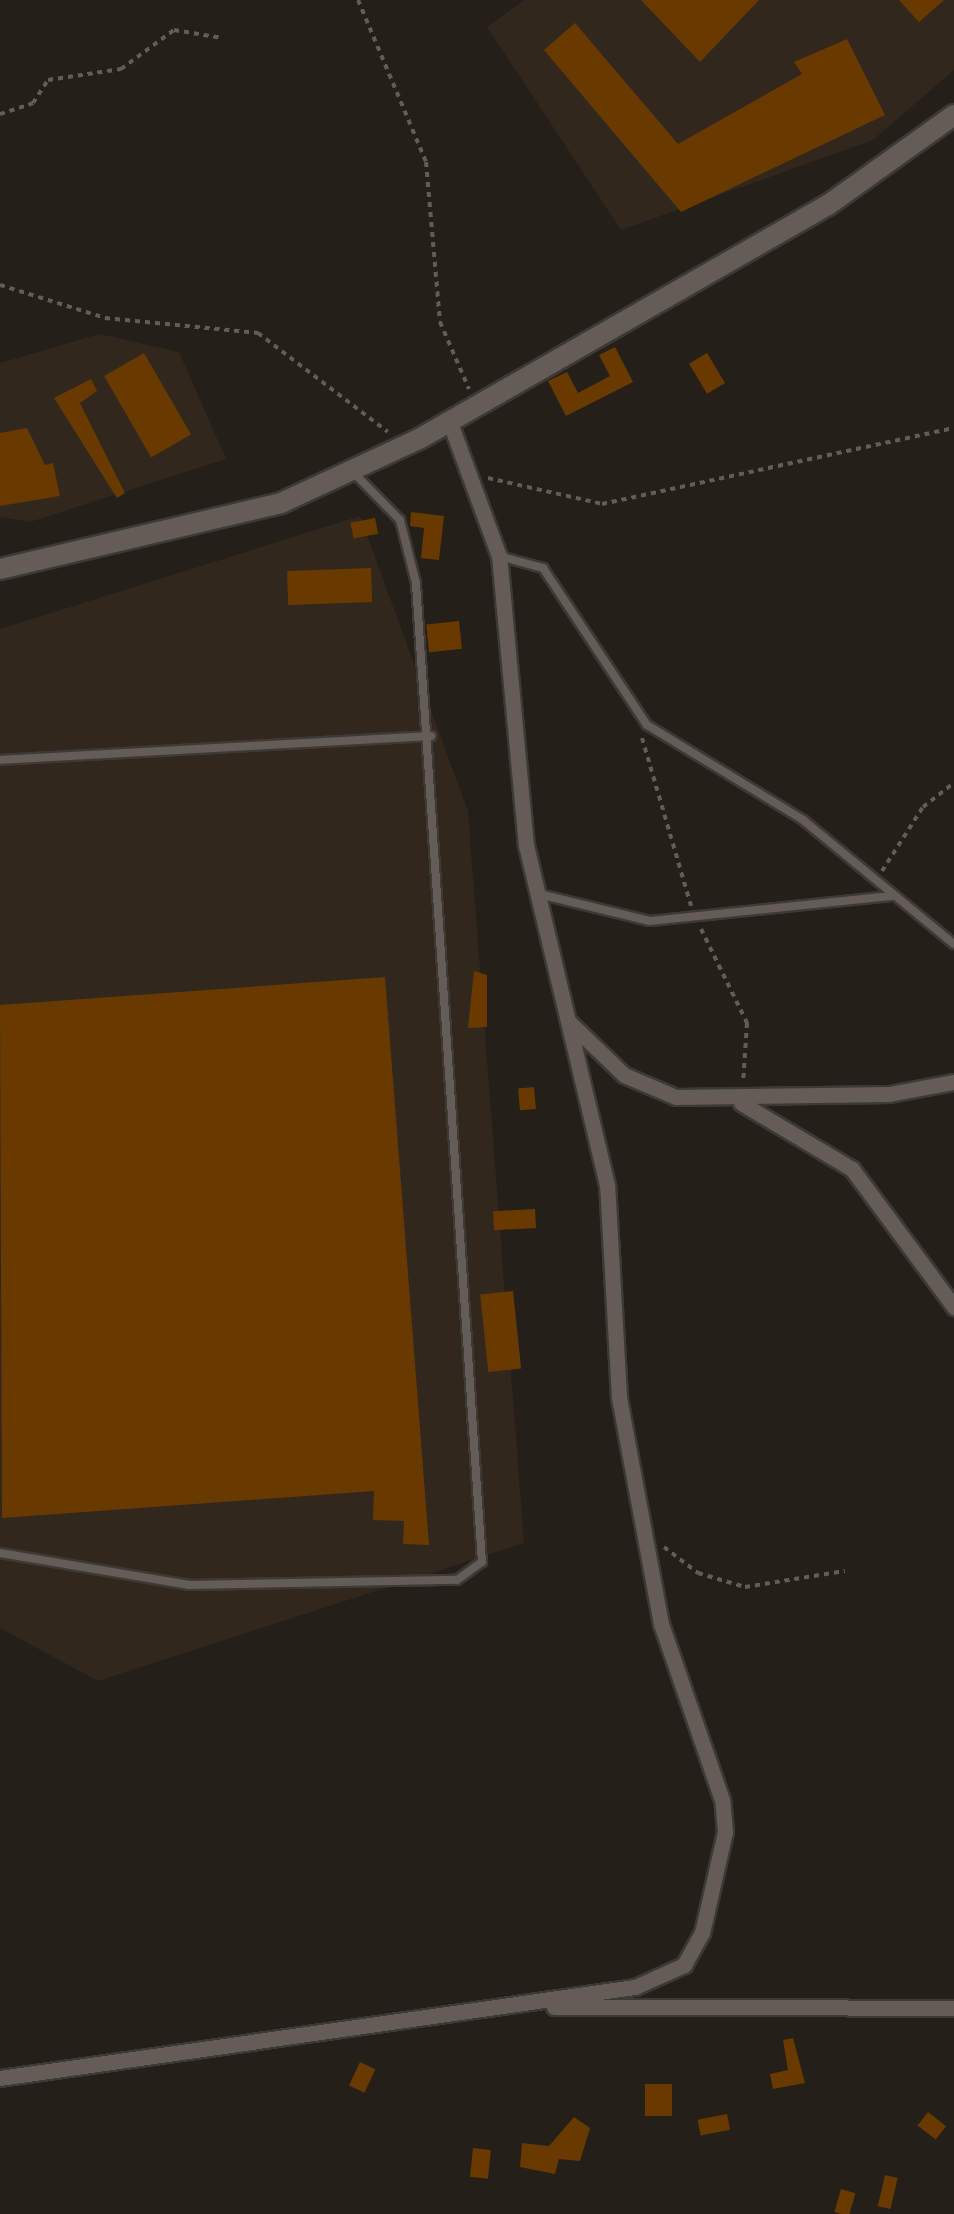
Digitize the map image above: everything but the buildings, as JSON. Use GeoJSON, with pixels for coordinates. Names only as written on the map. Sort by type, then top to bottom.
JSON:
{"type":"FeatureCollection","features":[{"type":"Feature","properties":{"kind":"street"},"geometry":{"type":"LineString","coordinates":[[0,569],[176,533],[281,503],[400,448],[450,423],[828,204],[954,116]]}},
{"type":"Feature","properties":{"kind":"street"},"geometry":{"type":"LineString","coordinates":[[0,2078],[541,2004],[664,1979],[694,1951],[711,1901],[722,1800],[668,1650],[648,1529],[619,1397],[607,1185],[535,893],[499,556],[474,476],[450,423]]}},
{"type":"Feature","properties":{"kind":"street"},"geometry":{"type":"LineString","coordinates":[[567,1019],[649,1090],[737,1102],[954,1082]]}},
{"type":"Feature","properties":{"kind":"street"},"geometry":{"type":"LineString","coordinates":[[737,1102],[790,1124],[852,1169],[954,1307]]}},
{"type":"Feature","properties":{"kind":"street"},"geometry":{"type":"LineString","coordinates":[[541,2004],[954,2008]]}},
{"type":"Feature","properties":{"kind":"lane"},"geometry":{"type":"LineString","coordinates":[[0,1553],[189,1585],[457,1580],[482,1562],[430,736],[407,538],[352,470]]}},
{"type":"Feature","properties":{"kind":"lane"},"geometry":{"type":"LineString","coordinates":[[499,556],[543,568],[604,651],[635,714],[803,820],[954,944]]}},
{"type":"Feature","properties":{"kind":"lane"},"geometry":{"type":"LineString","coordinates":[[0,760],[430,736]]}},
{"type":"Feature","properties":{"kind":"lane"},"geometry":{"type":"LineString","coordinates":[[535,893],[628,918],[694,917],[894,896]]}},
{"type":"Feature","properties":{"kind":"path"},"geometry":{"type":"LineString","coordinates":[[358,0],[426,162],[440,322],[478,407]]}},
{"type":"Feature","properties":{"kind":"path"},"geometry":{"type":"LineString","coordinates":[[0,114],[33,104],[48,80],[121,69],[174,30],[222,38]]}},
{"type":"Feature","properties":{"kind":"path"},"geometry":{"type":"LineString","coordinates":[[0,285],[105,318],[258,334],[374,415],[400,448]]}},
{"type":"Feature","properties":{"kind":"path"},"geometry":{"type":"LineString","coordinates":[[474,476],[602,504],[954,428]]}},
{"type":"Feature","properties":{"kind":"path"},"geometry":{"type":"LineString","coordinates":[[635,714],[694,917],[746,1022],[737,1102]]}},
{"type":"Feature","properties":{"kind":"path"},"geometry":{"type":"LineString","coordinates":[[876,882],[923,807],[954,783]]}},
{"type":"Feature","properties":{"kind":"path"},"geometry":{"type":"LineString","coordinates":[[648,1529],[674,1558],[731,1584],[773,1587],[845,1571]]}},
{"type":"Feature","properties":{"kind":"shaded area"},"geometry":{"type":"Polygon","coordinates":[[[524,0],[954,0],[954,70],[873,140],[621,230],[487,27],[524,0]]]}},
{"type":"Feature","properties":{"kind":"shaded area"},"geometry":{"type":"Polygon","coordinates":[[[100,334],[179,352],[226,459],[30,522],[0,517],[0,363],[100,334]]]}},
{"type":"Feature","properties":{"kind":"shaded area"},"geometry":{"type":"Polygon","coordinates":[[[360,516],[468,811],[524,1543],[98,1681],[0,1628],[0,629],[360,516]]]}}]}
